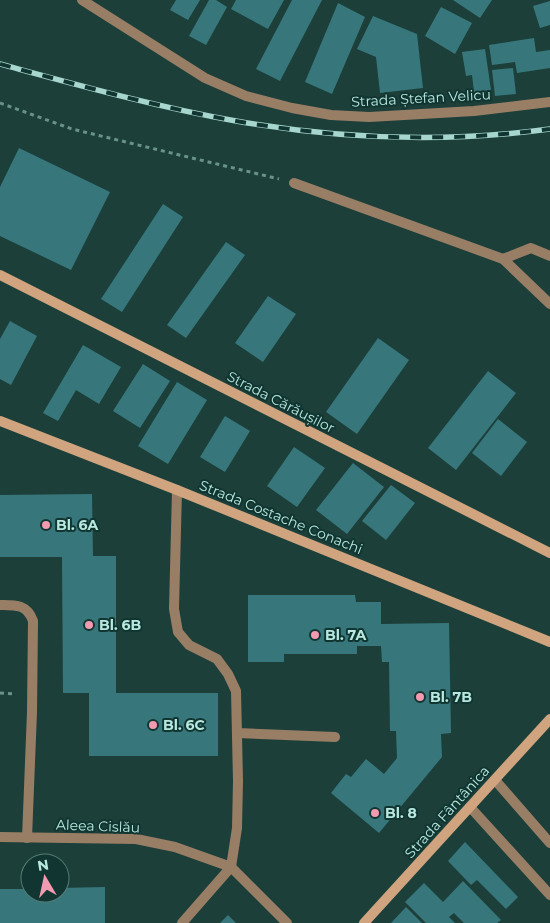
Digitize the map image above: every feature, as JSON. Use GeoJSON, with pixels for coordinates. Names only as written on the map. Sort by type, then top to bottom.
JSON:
{"type":"FeatureCollection","features":[{"type":"Feature","properties":{"kind":"street","name":"Strada Ștefan Velicu"},"geometry":{"type":"LineString","coordinates":[[82,0],[205,78],[246,96],[292,108],[331,115],[369,117],[474,111],[550,102]]}},
{"type":"Feature","properties":{"kind":"street"},"geometry":{"type":"LineString","coordinates":[[294,183],[503,259],[550,304]]}},
{"type":"Feature","properties":{"kind":"street"},"geometry":{"type":"LineString","coordinates":[[503,259],[532,248],[550,256]]}},
{"type":"Feature","properties":{"kind":"street","name":"Strada Cărăușilor"},"geometry":{"type":"LineString","coordinates":[[0,275],[550,552]]}},
{"type":"Feature","properties":{"kind":"street","name":"Strada Costache Conachi"},"geometry":{"type":"LineString","coordinates":[[0,421],[178,490],[550,642]]}},
{"type":"Feature","properties":{"kind":"street"},"geometry":{"type":"LineString","coordinates":[[178,490],[174,609],[178,632],[188,645],[217,660],[228,674],[236,691],[237,734],[237,828],[231,867],[182,923]]}},
{"type":"Feature","properties":{"kind":"street"},"geometry":{"type":"LineString","coordinates":[[0,605],[23,607],[30,614],[33,621],[27,838]]}},
{"type":"Feature","properties":{"kind":"street","name":"Strada Fântânica"},"geometry":{"type":"LineString","coordinates":[[364,923],[550,719]]}},
{"type":"Feature","properties":{"kind":"street"},"geometry":{"type":"LineString","coordinates":[[237,734],[335,736]]}},
{"type":"Feature","properties":{"kind":"street"},"geometry":{"type":"LineString","coordinates":[[495,780],[550,842]]}},
{"type":"Feature","properties":{"kind":"street"},"geometry":{"type":"LineString","coordinates":[[470,808],[550,895]]}},
{"type":"Feature","properties":{"kind":"street","name":"Aleea Cislău"},"geometry":{"type":"LineString","coordinates":[[0,837],[136,839],[175,847],[231,867],[288,923]]}},
{"type":"Feature","properties":{"kind":"path"},"geometry":{"type":"LineString","coordinates":[[0,102],[72,129],[294,183]]}},
{"type":"Feature","properties":{"kind":"building"},"geometry":{"type":"Polygon","coordinates":[[[176,0],[200,0],[188,20],[170,10],[176,0]]]}},
{"type":"Feature","properties":{"kind":"building"},"geometry":{"type":"Polygon","coordinates":[[[209,0],[216,0],[227,7],[206,45],[189,36],[209,0]]]}},
{"type":"Feature","properties":{"kind":"building"},"geometry":{"type":"Polygon","coordinates":[[[236,0],[284,0],[268,29],[231,9],[236,0]]]}},
{"type":"Feature","properties":{"kind":"building"},"geometry":{"type":"Polygon","coordinates":[[[292,0],[322,0],[280,81],[256,69],[292,0]]]}},
{"type":"Feature","properties":{"kind":"building"},"geometry":{"type":"Polygon","coordinates":[[[453,0],[492,0],[480,18],[453,0]]]}},
{"type":"Feature","properties":{"kind":"building"},"geometry":{"type":"Polygon","coordinates":[[[550,1],[550,25],[540,28],[533,6],[550,1]]]}},
{"type":"Feature","properties":{"kind":"building"},"geometry":{"type":"Polygon","coordinates":[[[338,3],[365,17],[332,94],[305,82],[338,3]]]}},
{"type":"Feature","properties":{"kind":"building"},"geometry":{"type":"Polygon","coordinates":[[[441,7],[472,23],[455,54],[425,36],[441,7]]]}},
{"type":"Feature","properties":{"kind":"building"},"geometry":{"type":"Polygon","coordinates":[[[373,16],[417,34],[423,88],[380,93],[376,57],[357,49],[373,16]]]}},
{"type":"Feature","properties":{"kind":"building"},"geometry":{"type":"Polygon","coordinates":[[[534,38],[536,52],[550,50],[550,68],[517,73],[515,62],[492,65],[489,45],[534,38]]]}},
{"type":"Feature","properties":{"kind":"building"},"geometry":{"type":"Polygon","coordinates":[[[485,49],[491,90],[474,92],[472,75],[466,76],[462,52],[485,49]]]}},
{"type":"Feature","properties":{"kind":"building"},"geometry":{"type":"Polygon","coordinates":[[[513,68],[516,94],[495,96],[492,70],[513,68]]]}},
{"type":"Feature","properties":{"kind":"building"},"geometry":{"type":"Polygon","coordinates":[[[19,148],[110,192],[71,270],[0,236],[0,187],[19,148]]]}},
{"type":"Feature","properties":{"kind":"building"},"geometry":{"type":"Polygon","coordinates":[[[163,204],[183,217],[122,312],[101,299],[163,204]]]}},
{"type":"Feature","properties":{"kind":"building"},"geometry":{"type":"Polygon","coordinates":[[[226,242],[245,255],[186,338],[167,325],[226,242]]]}},
{"type":"Feature","properties":{"kind":"building"},"geometry":{"type":"Polygon","coordinates":[[[268,296],[296,314],[263,362],[235,343],[268,296]]]}},
{"type":"Feature","properties":{"kind":"building"},"geometry":{"type":"Polygon","coordinates":[[[10,321],[37,336],[11,385],[0,379],[0,339],[10,321]]]}},
{"type":"Feature","properties":{"kind":"building"},"geometry":{"type":"Polygon","coordinates":[[[378,338],[409,360],[357,434],[326,412],[378,338]]]}},
{"type":"Feature","properties":{"kind":"building"},"geometry":{"type":"Polygon","coordinates":[[[83,345],[121,367],[99,404],[76,390],[58,421],[43,413],[83,345]]]}},
{"type":"Feature","properties":{"kind":"building"},"geometry":{"type":"Polygon","coordinates":[[[143,364],[170,381],[140,428],[113,411],[143,364]]]}},
{"type":"Feature","properties":{"kind":"building"},"geometry":{"type":"Polygon","coordinates":[[[488,371],[516,393],[456,470],[428,448],[488,371]]]}},
{"type":"Feature","properties":{"kind":"building"},"geometry":{"type":"Polygon","coordinates":[[[177,382],[207,400],[168,464],[138,446],[177,382]]]}},
{"type":"Feature","properties":{"kind":"building"},"geometry":{"type":"Polygon","coordinates":[[[225,416],[250,431],[225,472],[200,457],[225,416]]]}},
{"type":"Feature","properties":{"kind":"building"},"geometry":{"type":"Polygon","coordinates":[[[498,419],[527,442],[501,476],[472,453],[498,419]]]}},
{"type":"Feature","properties":{"kind":"building"},"geometry":{"type":"Polygon","coordinates":[[[294,447],[325,468],[297,507],[267,486],[294,447]]]}},
{"type":"Feature","properties":{"kind":"building"},"geometry":{"type":"Polygon","coordinates":[[[353,463],[384,487],[347,534],[316,510],[353,463]]]}},
{"type":"Feature","properties":{"kind":"building"},"geometry":{"type":"Polygon","coordinates":[[[391,485],[415,503],[386,540],[362,521],[391,485]]]}},
{"type":"Feature","properties":{"kind":"building"},"geometry":{"type":"Polygon","coordinates":[[[92,494],[93,556],[116,556],[116,693],[218,693],[218,756],[89,756],[89,693],[63,693],[62,557],[0,557],[0,495],[92,494]]]}},
{"type":"Feature","properties":{"kind":"building"},"geometry":{"type":"Polygon","coordinates":[[[248,595],[355,595],[356,602],[381,602],[381,624],[449,623],[451,733],[441,734],[442,757],[379,833],[331,793],[346,774],[351,777],[366,759],[384,774],[397,758],[396,731],[390,731],[389,662],[382,662],[381,646],[357,646],[357,654],[284,654],[284,662],[248,662],[248,595]]]}},
{"type":"Feature","properties":{"kind":"building"},"geometry":{"type":"Polygon","coordinates":[[[465,842],[518,897],[506,909],[477,880],[471,885],[448,861],[465,842]]]}},
{"type":"Feature","properties":{"kind":"building"},"geometry":{"type":"Polygon","coordinates":[[[463,881],[501,920],[497,923],[464,923],[454,913],[449,917],[455,923],[426,923],[405,902],[424,883],[443,902],[463,881]]]}},
{"type":"Feature","properties":{"kind":"building"},"geometry":{"type":"Polygon","coordinates":[[[105,887],[105,923],[0,923],[0,889],[20,889],[20,903],[70,903],[70,888],[105,887]]]}},
{"type":"Feature","properties":{"kind":"building"},"geometry":{"type":"Polygon","coordinates":[[[406,907],[422,923],[391,923],[406,907]]]}},
{"type":"Feature","properties":{"kind":"building"},"geometry":{"type":"Polygon","coordinates":[[[228,915],[236,923],[220,923],[228,915]]]}},
{"type":"Feature","properties":{"kind":"railway"},"geometry":{"type":"LineString","coordinates":[[0,64],[177,109],[236,121],[314,132],[393,137],[432,137],[472,136],[550,129]]}},
{"type":"Feature","properties":{"kind":"place","name":"Bl. 6A"},"geometry":{"type":"Point","coordinates":[46,525]}},
{"type":"Feature","properties":{"kind":"place","name":"Bl. 6B"},"geometry":{"type":"Point","coordinates":[89,625]}},
{"type":"Feature","properties":{"kind":"place","name":"Bl. 7A"},"geometry":{"type":"Point","coordinates":[315,635]}},
{"type":"Feature","properties":{"kind":"place","name":"Bl. 7B"},"geometry":{"type":"Point","coordinates":[420,697]}},
{"type":"Feature","properties":{"kind":"place","name":"Bl. 6C"},"geometry":{"type":"Point","coordinates":[153,725]}},
{"type":"Feature","properties":{"kind":"place","name":"Bl. 8"},"geometry":{"type":"Point","coordinates":[375,813]}}]}
